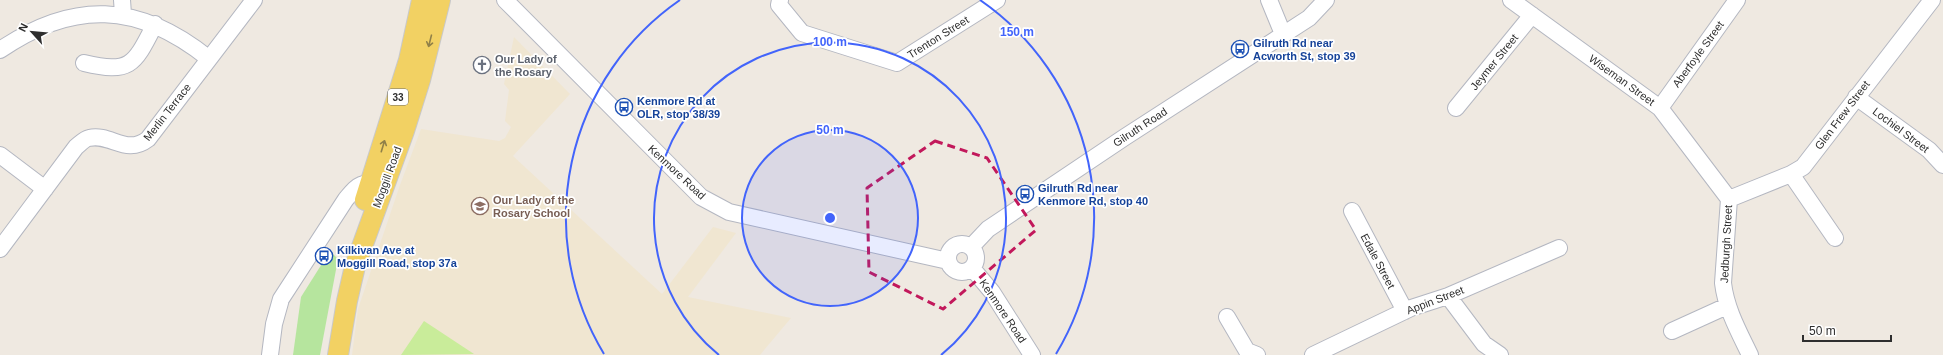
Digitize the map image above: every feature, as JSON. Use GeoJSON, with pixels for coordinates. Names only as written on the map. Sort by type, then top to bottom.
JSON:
{"type":"FeatureCollection","features":[{"type":"Feature","properties":{"kind":"main road","name":"Moggill Road"},"geometry":{"type":"LineString","coordinates":[[332,355],[331,335],[339,289],[377,186],[404,131],[420,80],[432,2]]}},
{"type":"Feature","properties":{"kind":"main road","name":"Moggill Road"},"geometry":{"type":"LineString","coordinates":[[338,355],[355,266],[377,186]]}},
{"type":"Feature","properties":{"kind":"street","name":"Merlin Terrace"},"geometry":{"type":"LineString","coordinates":[[0,249],[76,147],[88,138],[104,139],[129,146],[141,144],[148,139],[208,58],[254,0]]}},
{"type":"Feature","properties":{"kind":"street","name":"Kenmore Road"},"geometry":{"type":"LineString","coordinates":[[506,0],[701,197],[729,212],[948,261]]}},
{"type":"Feature","properties":{"kind":"street","name":"Trenton Street"},"geometry":{"type":"LineString","coordinates":[[780,0],[779,5],[802,34],[897,63],[997,0]]}},
{"type":"Feature","properties":{"kind":"street"},"geometry":{"type":"LineString","coordinates":[[1268,0],[1283,34]]}},
{"type":"Feature","properties":{"kind":"street","name":"Gilruth Road"},"geometry":{"type":"LineString","coordinates":[[971,247],[988,229],[1118,141],[1309,18],[1326,0]]}},
{"type":"Feature","properties":{"kind":"street","name":"Wiseman Street"},"geometry":{"type":"LineString","coordinates":[[1510,0],[1660,108],[1729,199]]}},
{"type":"Feature","properties":{"kind":"street","name":"Aberfoyle Street"},"geometry":{"type":"LineString","coordinates":[[1660,108],[1737,0]]}},
{"type":"Feature","properties":{"kind":"street"},"geometry":{"type":"LineString","coordinates":[[1933,0],[1943,6]]}},
{"type":"Feature","properties":{"kind":"street","name":"Glen Frew Street"},"geometry":{"type":"LineString","coordinates":[[1729,199],[1791,174],[1803,167],[1933,0]]}},
{"type":"Feature","properties":{"kind":"street"},"geometry":{"type":"LineString","coordinates":[[0,50],[39,25],[66,16],[122,7],[155,24],[208,58]]}},
{"type":"Feature","properties":{"kind":"street","name":"Jeymer Street"},"geometry":{"type":"LineString","coordinates":[[1456,108],[1532,16]]}},
{"type":"Feature","properties":{"kind":"street"},"geometry":{"type":"LineString","coordinates":[[84,63],[117,69],[125,66],[137,57],[144,47],[155,24]]}},
{"type":"Feature","properties":{"kind":"street","name":"Lochiel Street"},"geometry":{"type":"LineString","coordinates":[[1856,97],[1930,150],[1943,165]]}},
{"type":"Feature","properties":{"kind":"street"},"geometry":{"type":"LineString","coordinates":[[0,155],[45,189]]}},
{"type":"Feature","properties":{"kind":"street"},"geometry":{"type":"LineString","coordinates":[[1791,174],[1835,238]]}},
{"type":"Feature","properties":{"kind":"street"},"geometry":{"type":"LineString","coordinates":[[270,355],[274,324],[279,306],[290,283],[356,186],[364,183],[377,186]]}},
{"type":"Feature","properties":{"kind":"street","name":"Jedburgh Street"},"geometry":{"type":"LineString","coordinates":[[1729,199],[1723,283],[1727,306],[1750,355]]}},
{"type":"Feature","properties":{"kind":"street","name":"Edale Street"},"geometry":{"type":"LineString","coordinates":[[1352,211],[1405,311]]}},
{"type":"Feature","properties":{"kind":"street"},"geometry":{"type":"LineString","coordinates":[[963,244],[971,247],[976,256],[976,262],[972,268],[965,273],[960,273],[952,269],[948,261],[949,252],[955,246],[963,244]]}},
{"type":"Feature","properties":{"kind":"street","name":"Appin Street"},"geometry":{"type":"LineString","coordinates":[[1313,355],[1405,311],[1448,296],[1559,248]]}},
{"type":"Feature","properties":{"kind":"street","name":"Kenmore Road"},"geometry":{"type":"LineString","coordinates":[[972,268],[992,292],[1032,355]]}},
{"type":"Feature","properties":{"kind":"street"},"geometry":{"type":"LineString","coordinates":[[1448,296],[1484,344],[1500,355]]}},
{"type":"Feature","properties":{"kind":"street"},"geometry":{"type":"LineString","coordinates":[[1672,331],[1727,306]]}},
{"type":"Feature","properties":{"kind":"street"},"geometry":{"type":"LineString","coordinates":[[1227,317],[1247,351],[1257,355]]}},
{"type":"Feature","properties":{"kind":"highlighted area"},"geometry":{"type":"Polygon","coordinates":[[[935,141],[987,158],[1036,230],[943,309],[869,272],[867,188],[935,141]]]}},
{"type":"Feature","properties":{"kind":"shaded area","name":"Our Lady of the Rosary School"},"geometry":{"type":"Polygon","coordinates":[[[514,37],[570,94],[513,156],[662,294],[713,227],[736,233],[688,297],[791,318],[760,355],[352,355],[358,309],[400,185],[421,129],[499,141],[505,138],[511,127],[505,121],[509,90],[504,84],[514,37]]]}},
{"type":"Feature","properties":{"kind":"green space"},"geometry":{"type":"Polygon","coordinates":[[[330,251],[338,259],[320,355],[293,355],[301,297],[330,251]]]}},
{"type":"Feature","properties":{"kind":"green space"},"geometry":{"type":"Polygon","coordinates":[[[424,321],[474,354],[401,355],[424,321]]]}},
{"type":"Feature","properties":{"kind":"place","name":"Gilruth Rd near Acworth St, stop 39"},"geometry":{"type":"Point","coordinates":[1240,49]}},
{"type":"Feature","properties":{"kind":"place","name":"Our Lady of the Rosary"},"geometry":{"type":"Point","coordinates":[482,65]}},
{"type":"Feature","properties":{"kind":"place","name":"Kenmore Rd at OLR, stop 38/39"},"geometry":{"type":"Point","coordinates":[624,107]}},
{"type":"Feature","properties":{"kind":"place","name":"Gilruth Rd near Kenmore Rd, stop 40"},"geometry":{"type":"Point","coordinates":[1025,194]}},
{"type":"Feature","properties":{"kind":"place","name":"Our Lady of the Rosary School"},"geometry":{"type":"Point","coordinates":[480,206]}},
{"type":"Feature","properties":{"kind":"place","name":"Kilkivan Ave at Moggill Road, stop 37a"},"geometry":{"type":"Point","coordinates":[324,256]}}]}
